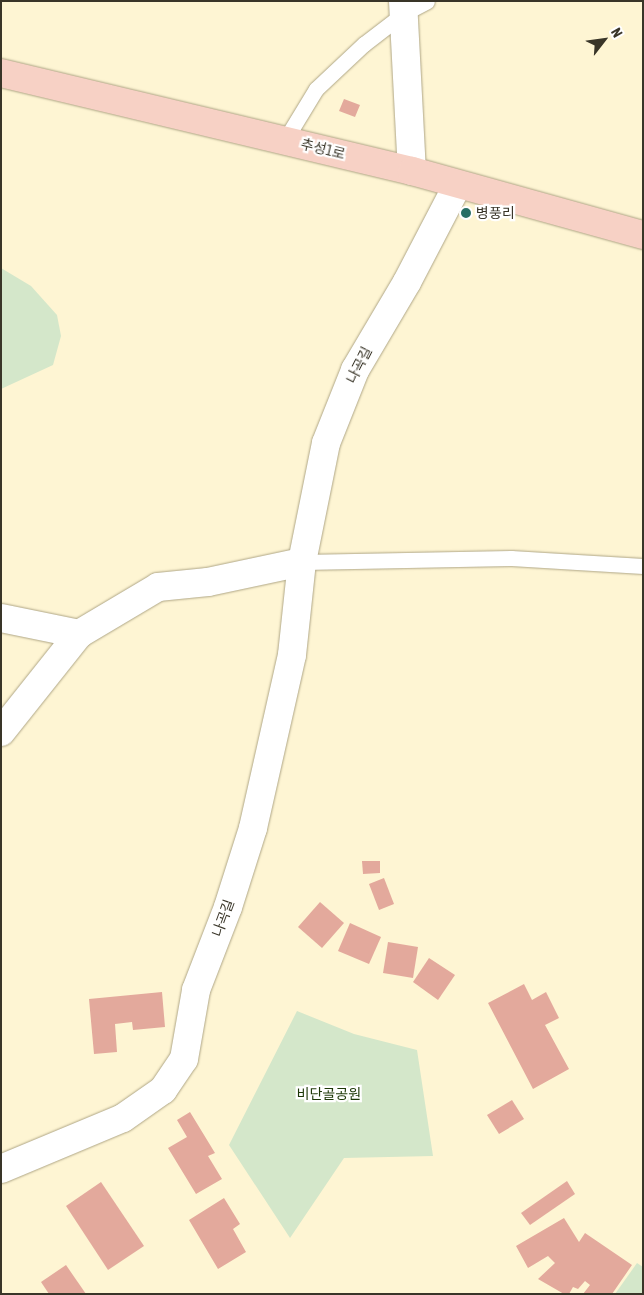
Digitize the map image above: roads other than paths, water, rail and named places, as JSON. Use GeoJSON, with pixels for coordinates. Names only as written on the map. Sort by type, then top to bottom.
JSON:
{"type":"FeatureCollection","features":[{"type":"Feature","properties":{"kind":"street"},"geometry":{"type":"LineString","coordinates":[[403,8],[412,171]]}},
{"type":"Feature","properties":{"kind":"street","name":"추성1로"},"geometry":{"type":"LineString","coordinates":[[1,73],[412,171],[643,235]]}},
{"type":"Feature","properties":{"kind":"street","name":"나곡길"},"geometry":{"type":"LineString","coordinates":[[1,1169],[123,1118],[163,1090],[184,1059],[196,990],[228,907],[253,828],[292,655],[302,562],[326,444],[355,370],[407,282],[458,184]]}},
{"type":"Feature","properties":{"kind":"street"},"geometry":{"type":"LineString","coordinates":[[1,732],[79,634],[158,587],[208,582],[302,562]]}},
{"type":"Feature","properties":{"kind":"street"},"geometry":{"type":"LineString","coordinates":[[1,618],[79,634]]}},
{"type":"Feature","properties":{"kind":"lane"},"geometry":{"type":"LineString","coordinates":[[285,140],[316,89],[403,8],[427,1]]}},
{"type":"Feature","properties":{"kind":"lane"},"geometry":{"type":"LineString","coordinates":[[302,562],[511,558],[643,566]]}},
{"type":"Feature","properties":{"kind":"place","name":"병풍리"},"geometry":{"type":"Point","coordinates":[466,213]}},
{"type":"Feature","properties":{"kind":"park label","name":"비단골공원"},"geometry":{"type":"Point","coordinates":[329,1094]}}]}
